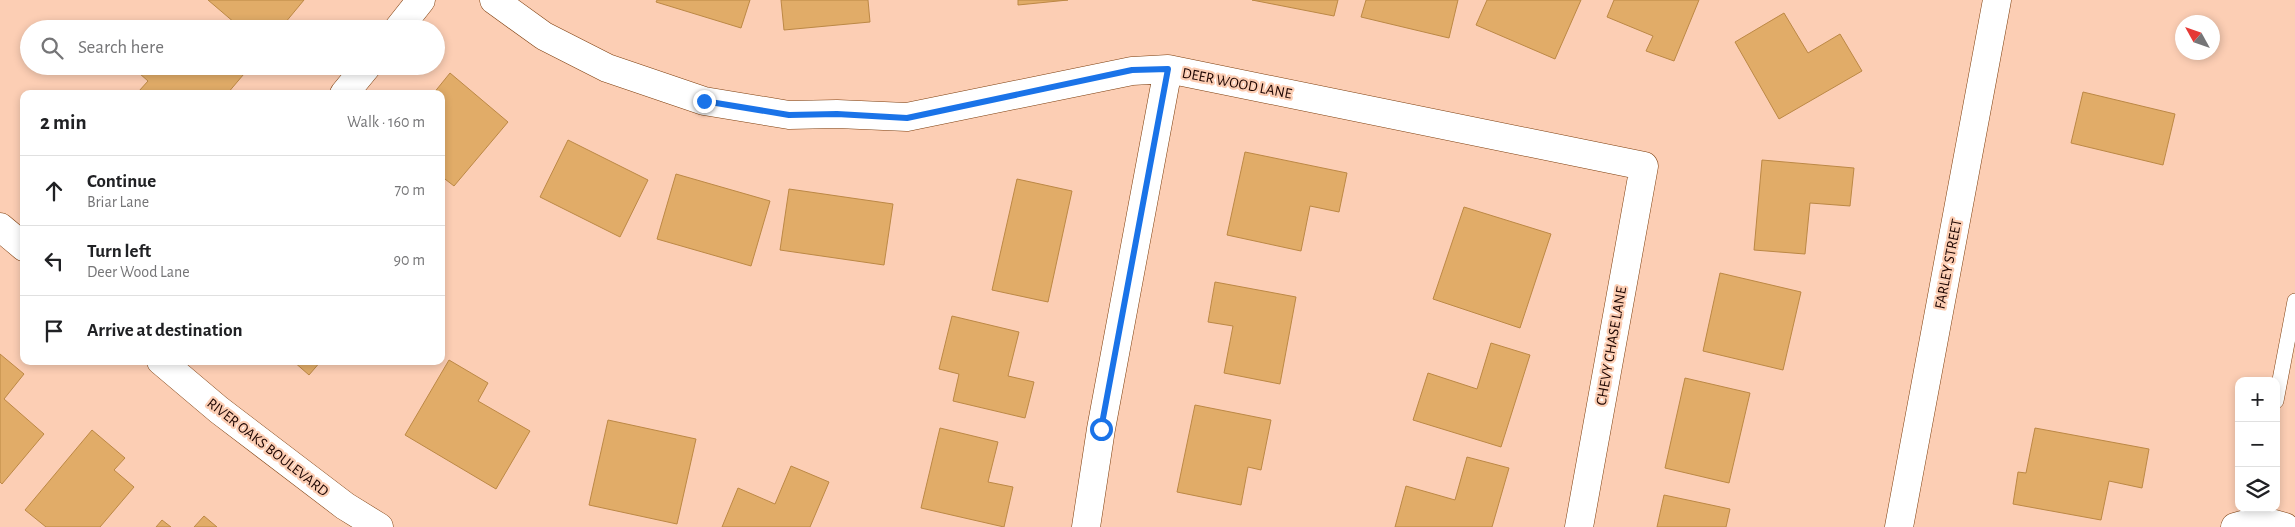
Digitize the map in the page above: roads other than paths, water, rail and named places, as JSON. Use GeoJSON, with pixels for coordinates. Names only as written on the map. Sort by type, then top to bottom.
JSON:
{"type":"FeatureCollection","features":[{"type":"Feature","properties":{"kind":"street"},"geometry":{"type":"LineString","coordinates":[[405,20],[421,0]]}},
{"type":"Feature","properties":{"kind":"street","name":"DEER WOOD LANE"},"geometry":{"type":"LineString","coordinates":[[494,0],[544,36],[607,68],[704,101],[789,115],[837,114],[907,118],[1132,70],[1168,69],[1644,166]]}},
{"type":"Feature","properties":{"kind":"street","name":"FARLEY STREET"},"geometry":{"type":"LineString","coordinates":[[1899,527],[1997,0]]}},
{"type":"Feature","properties":{"kind":"street"},"geometry":{"type":"LineString","coordinates":[[1086,527],[1101,429],[1168,69]]}},
{"type":"Feature","properties":{"kind":"street"},"geometry":{"type":"LineString","coordinates":[[347,90],[360,75]]}},
{"type":"Feature","properties":{"kind":"street","name":"CHEVY CHASE LANE"},"geometry":{"type":"LineString","coordinates":[[1579,527],[1644,166]]}},
{"type":"Feature","properties":{"kind":"street"},"geometry":{"type":"LineString","coordinates":[[0,227],[20,244]]}},
{"type":"Feature","properties":{"kind":"street","name":"RIVER OAKS BOULEVARD"},"geometry":{"type":"LineString","coordinates":[[166,365],[219,410],[345,506],[379,527]]}},
{"type":"Feature","properties":{"kind":"lane"},"geometry":{"type":"LineString","coordinates":[[2280,380],[2295,301]]}}]}
